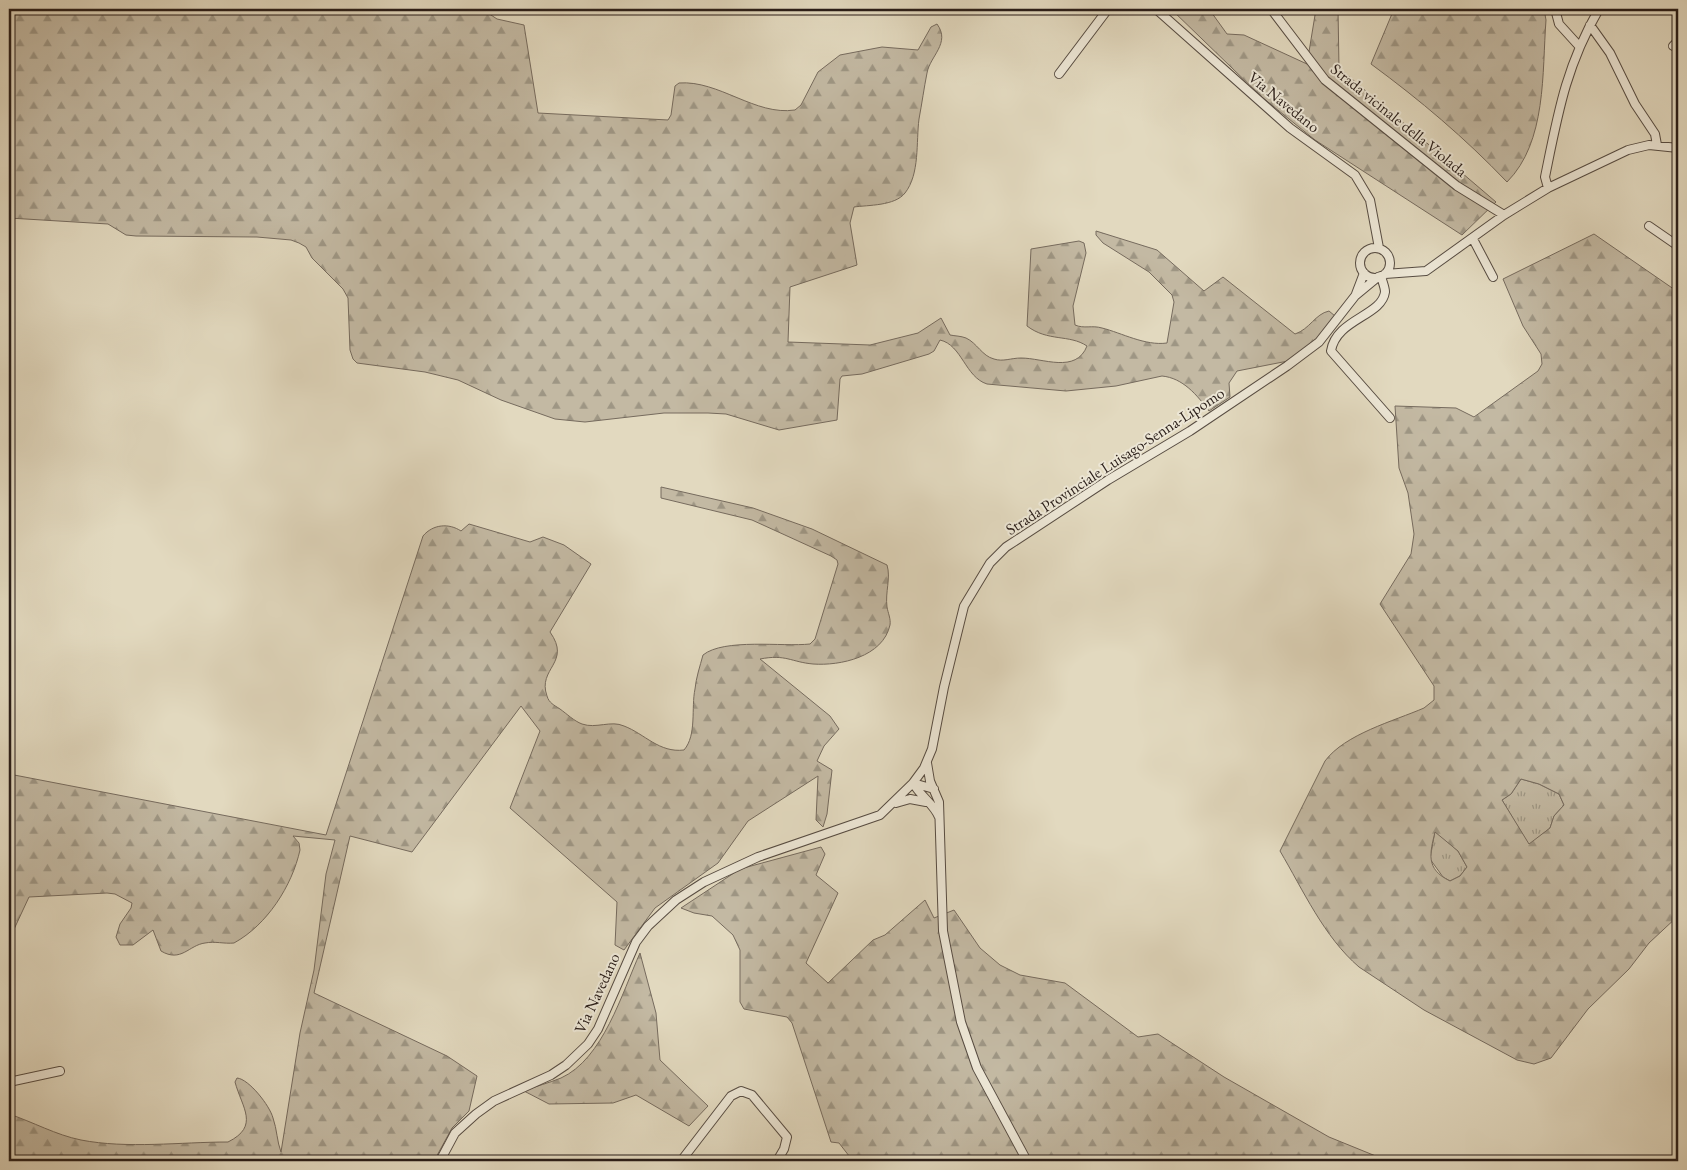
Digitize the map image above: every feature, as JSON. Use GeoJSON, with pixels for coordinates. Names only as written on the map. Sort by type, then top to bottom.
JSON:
{"type":"FeatureCollection","features":[{"type":"Feature","properties":{"kind":"street"},"geometry":{"type":"LineString","coordinates":[[1059,74],[1108,9]]}},
{"type":"Feature","properties":{"kind":"street","name":"Via Navedano"},"geometry":{"type":"LineString","coordinates":[[1156,9],[1290,128],[1355,175],[1370,200],[1379,248]]}},
{"type":"Feature","properties":{"kind":"street","name":"Strada vicinale della Violada"},"geometry":{"type":"LineString","coordinates":[[1271,9],[1325,80],[1457,186],[1504,215]]}},
{"type":"Feature","properties":{"kind":"street"},"geometry":{"type":"LineString","coordinates":[[1555,9],[1559,24],[1579,46]]}},
{"type":"Feature","properties":{"kind":"street"},"geometry":{"type":"LineString","coordinates":[[1548,188],[1545,177],[1561,98],[1579,46],[1599,9]]}},
{"type":"Feature","properties":{"kind":"street"},"geometry":{"type":"LineString","coordinates":[[1590,25],[1610,53],[1635,104],[1655,134],[1658,145]]}},
{"type":"Feature","properties":{"kind":"street"},"geometry":{"type":"LineString","coordinates":[[1381,276],[1389,268],[1390,260],[1388,254],[1379,248],[1368,250],[1361,259],[1364,273],[1372,277],[1381,276],[1403,272],[1420,273],[1426,271],[1473,239],[1504,215],[1548,188],[1628,150],[1658,145],[1678,148]]}},
{"type":"Feature","properties":{"kind":"street"},"geometry":{"type":"LineString","coordinates":[[1649,226],[1678,246]]}},
{"type":"Feature","properties":{"kind":"street","name":"Via Navedano"},"geometry":{"type":"LineString","coordinates":[[1368,250],[1374,227]]}},
{"type":"Feature","properties":{"kind":"street"},"geometry":{"type":"LineString","coordinates":[[1473,239],[1492,277]]}},
{"type":"Feature","properties":{"kind":"street"},"geometry":{"type":"LineString","coordinates":[[1390,260],[1403,272]]}},
{"type":"Feature","properties":{"kind":"street","name":"Strada Provinciale Luisago-Senna-Lipomo"},"geometry":{"type":"LineString","coordinates":[[1355,296],[1364,273]]}},
{"type":"Feature","properties":{"kind":"street"},"geometry":{"type":"LineString","coordinates":[[1381,276],[1385,290],[1382,300],[1342,329],[1332,342],[1331,351],[1390,418]]}},
{"type":"Feature","properties":{"kind":"street","name":"Strada Provinciale Luisago-Senna-Lipomo"},"geometry":{"type":"LineString","coordinates":[[894,804],[914,783],[932,749],[944,687],[964,606],[990,563],[1006,547],[1108,480],[1190,431],[1320,342],[1355,296],[1381,276]]}},
{"type":"Feature","properties":{"kind":"street"},"geometry":{"type":"LineString","coordinates":[[926,763],[939,802],[943,931],[961,1022],[977,1068],[1026,1161]]}},
{"type":"Feature","properties":{"kind":"street"},"geometry":{"type":"LineString","coordinates":[[914,783],[934,789]]}},
{"type":"Feature","properties":{"kind":"street"},"geometry":{"type":"LineString","coordinates":[[914,783],[926,802],[934,808],[940,821]]}},
{"type":"Feature","properties":{"kind":"street"},"geometry":{"type":"LineString","coordinates":[[894,804],[910,799],[926,802]]}},
{"type":"Feature","properties":{"kind":"street","name":"Via Navedano"},"geometry":{"type":"LineString","coordinates":[[440,1161],[455,1133],[483,1108],[551,1074],[577,1056],[598,1029],[632,950],[648,926],[676,900],[730,869],[758,857],[863,822],[880,815],[894,804]]}},
{"type":"Feature","properties":{"kind":"street"},"geometry":{"type":"LineString","coordinates":[[9,1082],[60,1071]]}},
{"type":"Feature","properties":{"kind":"street"},"geometry":{"type":"LineString","coordinates":[[681,1161],[730,1096],[741,1091],[752,1096],[784,1133],[787,1142],[777,1161]]}},
{"type":"Feature","properties":{"kind":"green space"},"geometry":{"type":"Polygon","coordinates":[[[9,9],[482,9],[497,19],[524,25],[538,113],[668,120],[671,115],[675,86],[679,83],[708,87],[766,108],[795,110],[801,105],[818,72],[840,55],[882,47],[918,50],[931,27],[937,24],[941,31],[941,43],[927,73],[919,119],[915,167],[910,185],[901,197],[888,203],[854,207],[850,223],[857,265],[790,287],[788,342],[870,345],[918,333],[941,318],[950,335],[966,338],[986,355],[997,360],[1021,358],[1067,362],[1075,360],[1082,355],[1087,346],[1073,340],[1043,334],[1027,326],[1031,249],[1079,241],[1084,243],[1086,253],[1073,306],[1075,325],[1102,328],[1150,343],[1167,343],[1174,302],[1172,295],[1149,272],[1103,243],[1096,235],[1096,231],[1157,250],[1204,291],[1223,277],[1295,334],[1305,329],[1320,315],[1329,311],[1341,321],[1288,361],[1237,371],[1229,383],[1230,397],[1209,411],[1189,388],[1177,380],[1162,376],[1116,386],[1066,391],[987,384],[973,375],[954,348],[940,340],[934,351],[929,354],[862,374],[842,376],[840,379],[837,420],[779,430],[726,414],[708,413],[664,413],[585,422],[555,419],[501,400],[458,380],[425,372],[357,363],[353,359],[350,350],[348,298],[343,289],[312,258],[306,247],[291,240],[257,237],[136,236],[126,235],[108,224],[9,218],[9,9]]]}},
{"type":"Feature","properties":{"kind":"green space"},"geometry":{"type":"Polygon","coordinates":[[[1171,9],[1209,9],[1227,34],[1244,35],[1307,64],[1316,9],[1338,9],[1339,68],[1496,202],[1462,235],[1315,140],[1263,98],[1171,9]]]}},
{"type":"Feature","properties":{"kind":"green space"},"geometry":{"type":"Polygon","coordinates":[[[1394,9],[1544,9],[1546,20],[1542,84],[1536,127],[1520,166],[1507,182],[1442,120],[1371,64],[1394,9]]]}},
{"type":"Feature","properties":{"kind":"green space"},"geometry":{"type":"Polygon","coordinates":[[[1594,234],[1678,292],[1678,916],[1649,943],[1629,969],[1588,1009],[1551,1058],[1534,1064],[1517,1060],[1424,1010],[1359,967],[1335,942],[1306,897],[1280,851],[1325,761],[1334,752],[1357,736],[1424,708],[1434,700],[1434,686],[1380,604],[1411,554],[1414,534],[1408,493],[1399,468],[1395,406],[1456,408],[1474,417],[1538,371],[1542,364],[1541,354],[1523,326],[1503,279],[1594,234]],[[1521,779],[1511,794],[1502,800],[1529,844],[1550,828],[1554,816],[1564,805],[1559,794],[1539,784],[1521,779]],[[1435,832],[1431,860],[1436,871],[1450,881],[1460,876],[1467,867],[1458,851],[1435,832]]]}},
{"type":"Feature","properties":{"kind":"green space"},"geometry":{"type":"Polygon","coordinates":[[[661,487],[753,508],[812,529],[887,565],[887,607],[890,625],[886,636],[870,652],[847,661],[824,664],[805,663],[776,657],[760,659],[830,716],[839,729],[824,746],[817,761],[832,770],[827,814],[823,827],[816,820],[818,776],[748,821],[718,863],[655,908],[624,950],[615,945],[617,902],[510,808],[540,731],[521,706],[412,852],[350,836],[314,993],[447,1056],[477,1076],[469,1111],[452,1128],[434,1161],[9,1161],[9,1114],[63,1135],[99,1143],[135,1145],[228,1142],[244,1130],[246,1123],[244,1108],[235,1082],[237,1078],[253,1088],[268,1107],[274,1122],[281,1152],[300,1033],[314,970],[326,874],[335,840],[293,836],[299,843],[300,850],[291,877],[284,890],[257,926],[234,943],[212,942],[199,944],[174,955],[161,951],[153,930],[133,945],[120,945],[116,937],[120,924],[131,908],[132,903],[115,894],[107,893],[29,897],[9,940],[9,774],[326,835],[423,536],[436,527],[446,526],[461,531],[469,524],[530,542],[543,537],[564,545],[591,564],[550,632],[556,643],[557,651],[545,686],[550,702],[582,724],[593,726],[619,724],[632,729],[667,749],[684,750],[691,737],[694,696],[703,655],[713,650],[739,645],[810,644],[815,639],[838,564],[837,560],[831,556],[752,520],[661,498],[661,487]]]}},
{"type":"Feature","properties":{"kind":"green space"},"geometry":{"type":"Polygon","coordinates":[[[1521,779],[1539,784],[1559,794],[1564,805],[1554,816],[1550,828],[1529,845],[1502,800],[1511,794],[1521,779]]]}},
{"type":"Feature","properties":{"kind":"green space"},"geometry":{"type":"Polygon","coordinates":[[[1435,831],[1458,851],[1467,867],[1460,876],[1450,881],[1443,877],[1430,859],[1435,831]]]}},
{"type":"Feature","properties":{"kind":"green space"},"geometry":{"type":"Polygon","coordinates":[[[821,847],[825,854],[816,875],[838,893],[806,963],[828,983],[873,940],[885,935],[925,900],[934,918],[954,910],[980,948],[1000,965],[1020,975],[1065,983],[1138,1037],[1158,1034],[1224,1077],[1329,1137],[1388,1161],[853,1161],[839,1143],[831,1142],[792,1023],[787,1017],[744,1009],[740,1002],[740,950],[733,935],[712,916],[694,913],[681,908],[740,869],[821,847]]]}},
{"type":"Feature","properties":{"kind":"green space"},"geometry":{"type":"Polygon","coordinates":[[[640,953],[656,1013],[660,1060],[708,1106],[689,1126],[636,1095],[613,1103],[549,1104],[524,1091],[561,1078],[576,1069],[589,1056],[610,1023],[640,953]]]}}]}
